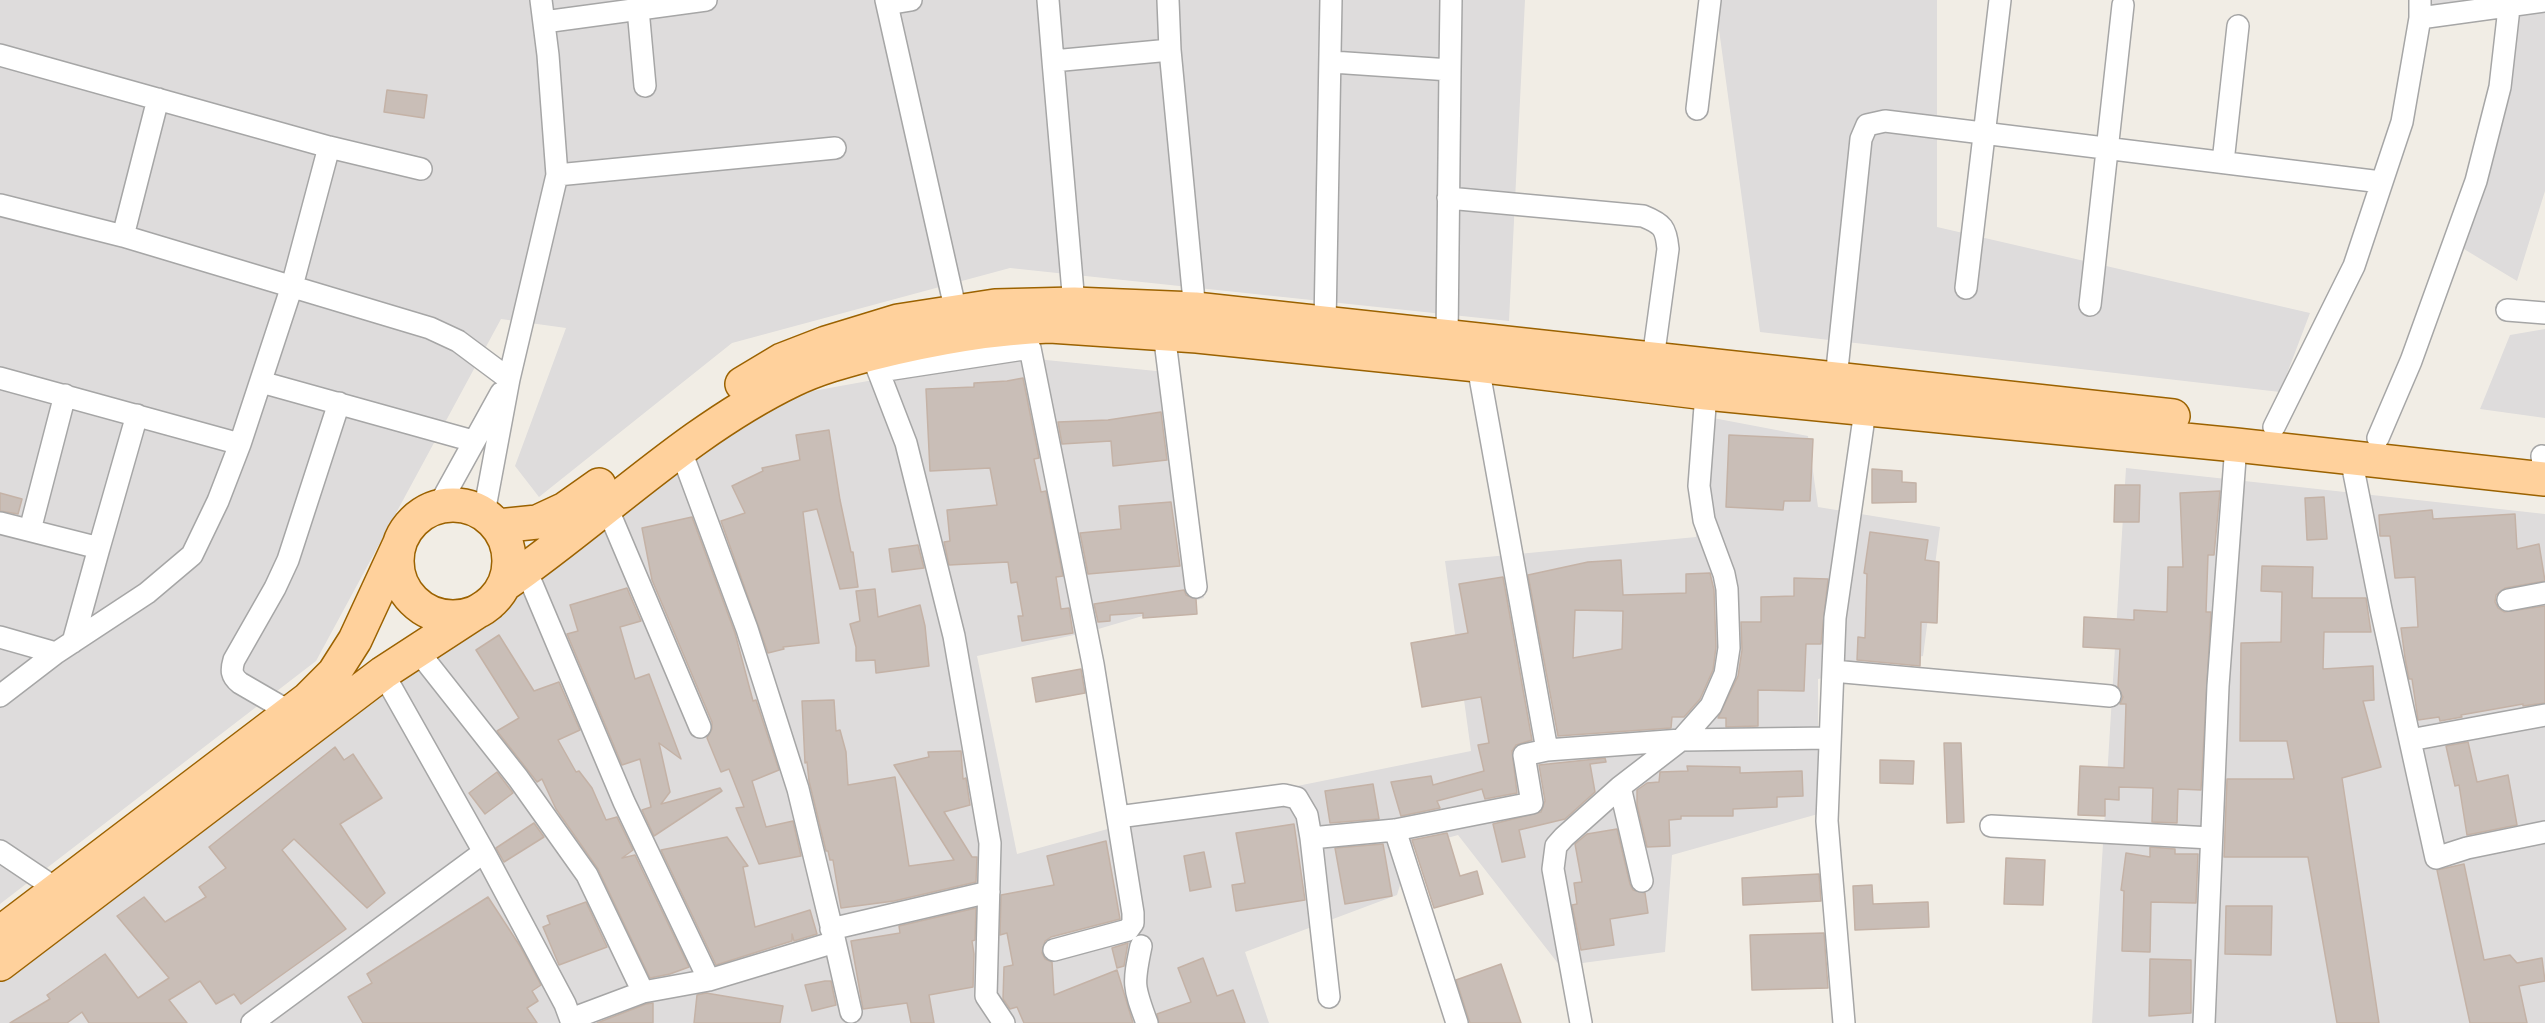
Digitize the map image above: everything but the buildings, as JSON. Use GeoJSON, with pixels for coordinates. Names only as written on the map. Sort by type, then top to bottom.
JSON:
{"type":"FeatureCollection","features":[{"type":"Feature","properties":{"kind":"main road"},"geometry":{"type":"LineString","coordinates":[[1027,327],[1074,304],[1196,323],[1466,347],[1653,359],[1836,379],[1868,396],[2236,445],[2351,458],[2544,470]]}},
{"type":"Feature","properties":{"kind":"main road"},"geometry":{"type":"LineString","coordinates":[[491,520],[537,522],[565,509],[721,396],[782,360],[869,353],[898,321],[995,306],[1027,327]]}},
{"type":"Feature","properties":{"kind":"main road"},"geometry":{"type":"LineString","coordinates":[[399,545],[397,563],[400,580],[409,596],[422,608],[439,615],[456,616],[473,613],[606,505],[735,413],[793,380],[869,353],[965,333],[1027,327],[1164,333],[1196,323],[1325,324],[1466,347],[1706,393],[1868,396],[2274,427],[2378,438],[2544,470]]}},
{"type":"Feature","properties":{"kind":"main road"},"geometry":{"type":"LineString","coordinates":[[0,933],[68,897],[506,586],[509,555],[505,540],[491,520],[469,507],[454,505],[438,507],[421,515],[407,528],[355,640],[334,673],[308,699],[68,897],[0,964]]}},
{"type":"Feature","properties":{"kind":"street"},"geometry":{"type":"LineString","coordinates":[[491,520],[509,379],[557,175],[541,0]]}},
{"type":"Feature","properties":{"kind":"street"},"geometry":{"type":"LineString","coordinates":[[544,22],[706,0]]}},
{"type":"Feature","properties":{"kind":"street"},"geometry":{"type":"LineString","coordinates":[[910,0],[887,2],[956,312]]}},
{"type":"Feature","properties":{"kind":"street"},"geometry":{"type":"LineString","coordinates":[[1048,0],[1074,304]]}},
{"type":"Feature","properties":{"kind":"street"},"geometry":{"type":"LineString","coordinates":[[1168,0],[1170,50],[1196,323]]}},
{"type":"Feature","properties":{"kind":"street"},"geometry":{"type":"LineString","coordinates":[[1325,324],[1332,62],[1331,0]]}},
{"type":"Feature","properties":{"kind":"street"},"geometry":{"type":"LineString","coordinates":[[1450,0],[1448,198],[1466,347],[1547,750]]}},
{"type":"Feature","properties":{"kind":"street"},"geometry":{"type":"LineString","coordinates":[[1697,109],[1710,0]]}},
{"type":"Feature","properties":{"kind":"street"},"geometry":{"type":"LineString","coordinates":[[1966,288],[2000,0]]}},
{"type":"Feature","properties":{"kind":"street"},"geometry":{"type":"LineString","coordinates":[[2274,427],[2354,266],[2402,122],[2420,9],[2509,8],[2545,2]]}},
{"type":"Feature","properties":{"kind":"street"},"geometry":{"type":"LineString","coordinates":[[2090,304],[2123,5]]}},
{"type":"Feature","properties":{"kind":"street"},"geometry":{"type":"LineString","coordinates":[[2378,438],[2411,361],[2476,181],[2500,87],[2509,8]]}},
{"type":"Feature","properties":{"kind":"street"},"geometry":{"type":"LineString","coordinates":[[638,9],[645,86]]}},
{"type":"Feature","properties":{"kind":"street"},"geometry":{"type":"LineString","coordinates":[[2223,162],[2238,26]]}},
{"type":"Feature","properties":{"kind":"street"},"geometry":{"type":"LineString","coordinates":[[1053,61],[1170,50]]}},
{"type":"Feature","properties":{"kind":"street"},"geometry":{"type":"LineString","coordinates":[[0,55],[329,147],[421,169]]}},
{"type":"Feature","properties":{"kind":"street"},"geometry":{"type":"LineString","coordinates":[[1332,62],[1450,70]]}},
{"type":"Feature","properties":{"kind":"street"},"geometry":{"type":"LineString","coordinates":[[123,236],[158,99]]}},
{"type":"Feature","properties":{"kind":"street"},"geometry":{"type":"LineString","coordinates":[[1836,379],[1861,139],[1867,126],[1885,121],[2381,182]]}},
{"type":"Feature","properties":{"kind":"street"},"geometry":{"type":"LineString","coordinates":[[0,696],[64,647],[147,593],[192,555],[218,501],[261,382],[292,286],[329,147]]}},
{"type":"Feature","properties":{"kind":"street"},"geometry":{"type":"LineString","coordinates":[[557,175],[835,148]]}},
{"type":"Feature","properties":{"kind":"street"},"geometry":{"type":"LineString","coordinates":[[1448,198],[1643,216],[1657,222],[1666,232],[1668,249],[1653,359]]}},
{"type":"Feature","properties":{"kind":"street"},"geometry":{"type":"LineString","coordinates":[[0,205],[123,236],[430,328],[458,341],[509,379]]}},
{"type":"Feature","properties":{"kind":"street"},"geometry":{"type":"LineString","coordinates":[[2507,310],[2545,313]]}},
{"type":"Feature","properties":{"kind":"street"},"geometry":{"type":"LineString","coordinates":[[1027,327],[1093,664],[1133,923],[1128,930],[1054,950]]}},
{"type":"Feature","properties":{"kind":"street"},"geometry":{"type":"LineString","coordinates":[[1164,333],[1196,587]]}},
{"type":"Feature","properties":{"kind":"street"},"geometry":{"type":"LineString","coordinates":[[869,353],[906,443],[954,636],[990,843],[986,996],[982,1023]]}},
{"type":"Feature","properties":{"kind":"street"},"geometry":{"type":"LineString","coordinates":[[0,378],[240,444]]}},
{"type":"Feature","properties":{"kind":"street"},"geometry":{"type":"LineString","coordinates":[[438,507],[509,379]]}},
{"type":"Feature","properties":{"kind":"street"},"geometry":{"type":"LineString","coordinates":[[261,382],[473,441]]}},
{"type":"Feature","properties":{"kind":"street"},"geometry":{"type":"LineString","coordinates":[[1581,1023],[1553,869],[1556,846],[1620,787],[1682,740],[1711,706],[1725,674],[1729,648],[1725,582],[1700,502],[1698,486],[1706,393]]}},
{"type":"Feature","properties":{"kind":"street"},"geometry":{"type":"LineString","coordinates":[[30,530],[65,395]]}},
{"type":"Feature","properties":{"kind":"street"},"geometry":{"type":"LineString","coordinates":[[1844,1023],[1827,821],[1830,738],[1835,618],[1868,396]]}},
{"type":"Feature","properties":{"kind":"street"},"geometry":{"type":"LineString","coordinates":[[290,712],[240,683],[234,678],[231,670],[234,660],[275,588],[288,560],[339,404]]}},
{"type":"Feature","properties":{"kind":"street"},"geometry":{"type":"LineString","coordinates":[[64,647],[99,548],[136,415]]}},
{"type":"Feature","properties":{"kind":"street"},"geometry":{"type":"LineString","coordinates":[[2204,1023],[2218,686],[2236,445]]}},
{"type":"Feature","properties":{"kind":"street"},"geometry":{"type":"LineString","coordinates":[[681,451],[747,629],[798,789],[851,1012]]}},
{"type":"Feature","properties":{"kind":"street"},"geometry":{"type":"LineString","coordinates":[[2351,458],[2436,858],[2467,848],[2545,832]]}},
{"type":"Feature","properties":{"kind":"street"},"geometry":{"type":"LineString","coordinates":[[606,505],[700,727]]}},
{"type":"Feature","properties":{"kind":"street"},"geometry":{"type":"LineString","coordinates":[[0,523],[99,548]]}},
{"type":"Feature","properties":{"kind":"street"},"geometry":{"type":"LineString","coordinates":[[506,586],[624,802],[709,980]]}},
{"type":"Feature","properties":{"kind":"street"},"geometry":{"type":"LineString","coordinates":[[2508,600],[2545,592]]}},
{"type":"Feature","properties":{"kind":"street"},"geometry":{"type":"LineString","coordinates":[[0,637],[64,647]]}},
{"type":"Feature","properties":{"kind":"street"},"geometry":{"type":"LineString","coordinates":[[417,650],[518,778],[587,875],[643,992]]}},
{"type":"Feature","properties":{"kind":"street"},"geometry":{"type":"LineString","coordinates":[[1833,671],[2110,696]]}},
{"type":"Feature","properties":{"kind":"street"},"geometry":{"type":"LineString","coordinates":[[383,673],[484,852],[572,1021],[643,992],[709,980],[833,935],[989,892]]}},
{"type":"Feature","properties":{"kind":"street"},"geometry":{"type":"LineString","coordinates":[[2410,740],[2545,715]]}},
{"type":"Feature","properties":{"kind":"street"},"geometry":{"type":"LineString","coordinates":[[1311,838],[1395,830],[1532,803],[1524,755],[1547,750],[1682,740],[1830,738]]}},
{"type":"Feature","properties":{"kind":"street"},"geometry":{"type":"LineString","coordinates":[[1620,787],[1642,881]]}},
{"type":"Feature","properties":{"kind":"street"},"geometry":{"type":"LineString","coordinates":[[1118,817],[1284,795],[1298,798],[1307,815],[1311,838],[1329,997]]}},
{"type":"Feature","properties":{"kind":"street"},"geometry":{"type":"LineString","coordinates":[[1991,826],[2211,838]]}},
{"type":"Feature","properties":{"kind":"street"},"geometry":{"type":"LineString","coordinates":[[1395,830],[1457,1023]]}},
{"type":"Feature","properties":{"kind":"street"},"geometry":{"type":"LineString","coordinates":[[0,851],[68,897]]}},
{"type":"Feature","properties":{"kind":"street"},"geometry":{"type":"LineString","coordinates":[[252,1023],[276,1016],[484,852]]}},
{"type":"Feature","properties":{"kind":"street"},"geometry":{"type":"LineString","coordinates":[[1142,946],[1134,979],[1135,992],[1147,1023]]}},
{"type":"Feature","properties":{"kind":"street"},"geometry":{"type":"LineString","coordinates":[[986,996],[1004,1023]]}},
{"type":"Feature","properties":{"kind":"shaded area"},"geometry":{"type":"Polygon","coordinates":[[[0,0],[1525,0],[1509,321],[1010,268],[732,343],[539,497],[515,466],[566,328],[501,319],[316,661],[0,904],[0,0]]]}},
{"type":"Feature","properties":{"kind":"shaded area"},"geometry":{"type":"Polygon","coordinates":[[[1715,0],[1937,0],[1937,227],[2310,313],[2280,392],[1760,332],[1715,0]]]}},
{"type":"Feature","properties":{"kind":"shaded area"},"geometry":{"type":"Polygon","coordinates":[[[2424,0],[2545,0],[2545,191],[2517,281],[2449,240],[2509,19],[2422,24],[2424,0]]]}},
{"type":"Feature","properties":{"kind":"shaded area"},"geometry":{"type":"Polygon","coordinates":[[[2545,329],[2545,418],[2480,409],[2510,335],[2545,329]]]}},
{"type":"Feature","properties":{"kind":"shaded area"},"geometry":{"type":"Polygon","coordinates":[[[1006,356],[1166,372],[1204,598],[1088,632],[977,656],[1017,854],[1173,811],[1471,751],[1445,561],[1696,537],[1692,414],[1808,436],[1818,507],[1940,527],[1923,656],[1818,679],[1818,814],[1672,855],[1665,952],[1560,966],[1458,835],[1411,848],[1397,895],[1245,952],[1269,1023],[0,1023],[0,981],[521,593],[752,402],[1006,356]]]}},
{"type":"Feature","properties":{"kind":"shaded area"},"geometry":{"type":"Polygon","coordinates":[[[2126,468],[2545,514],[2545,1023],[2092,1023],[2126,468]]]}}]}
